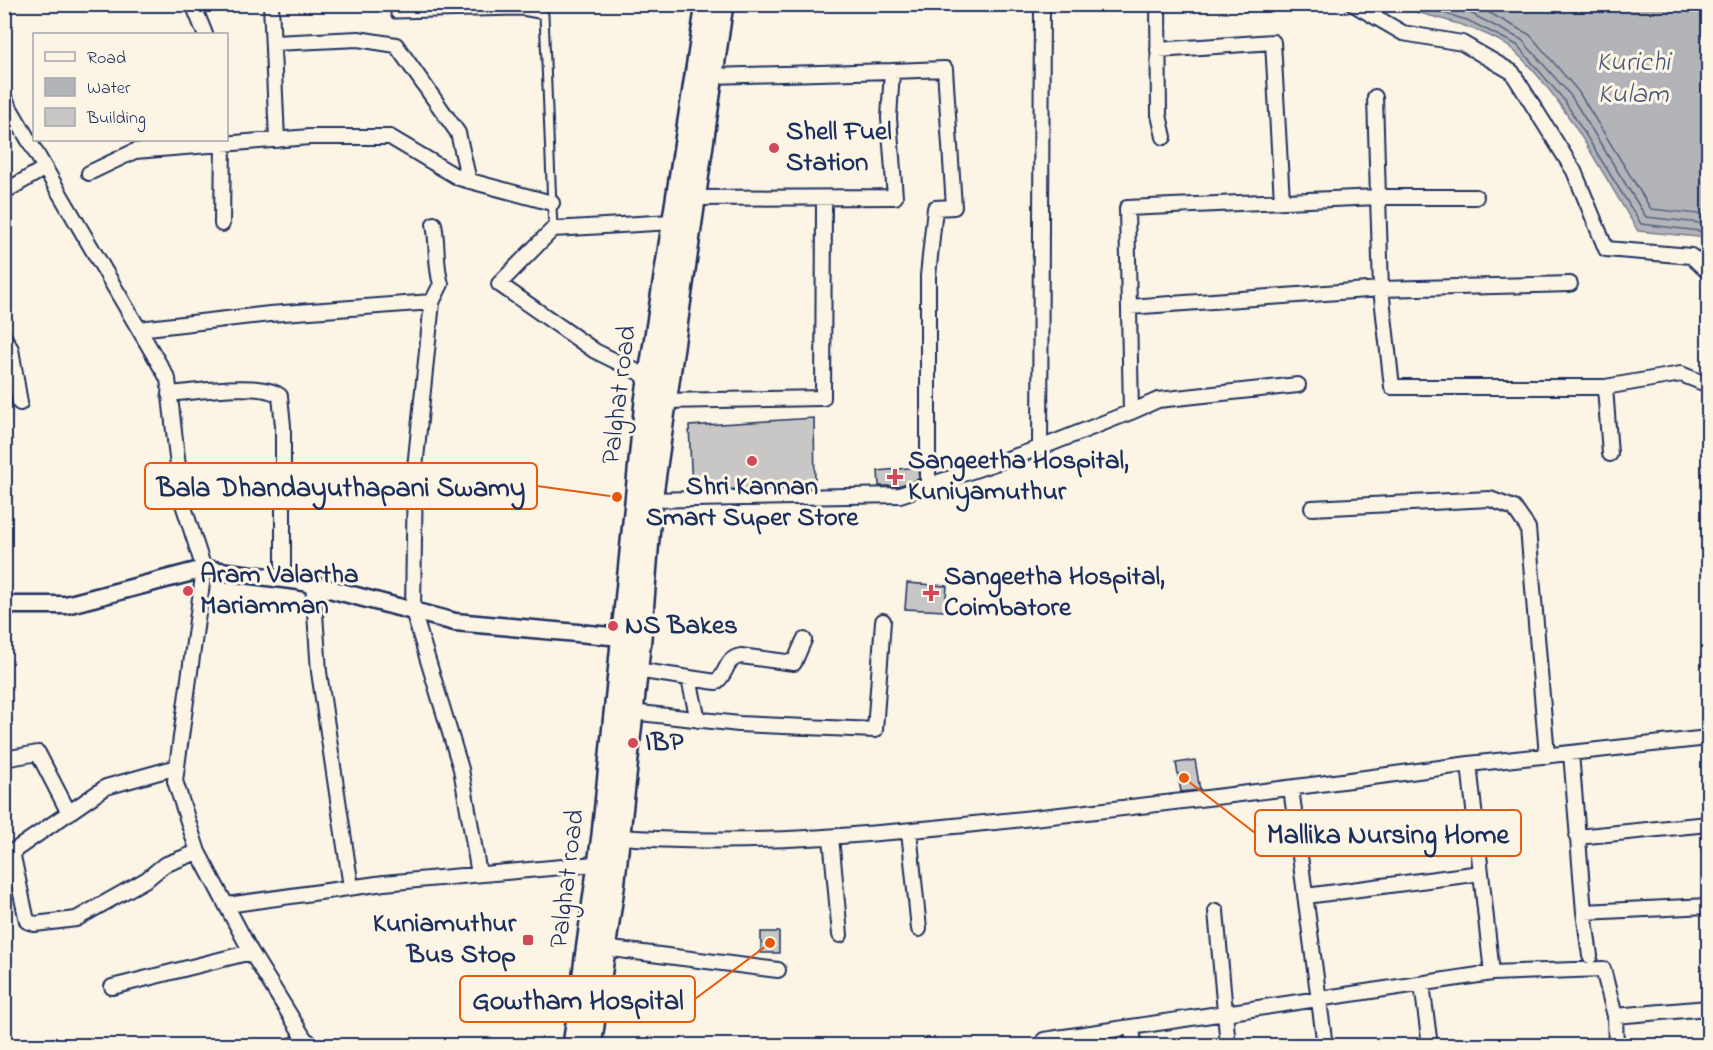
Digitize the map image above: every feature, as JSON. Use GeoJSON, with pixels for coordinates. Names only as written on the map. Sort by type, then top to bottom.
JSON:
{"type":"FeatureCollection","features":[{"type":"Feature","properties":{"kind":"main road","name":"Palghat road"},"geometry":{"type":"LineString","coordinates":[[574,1046],[607,863],[632,637],[650,378],[706,4]]}},
{"type":"Feature","properties":{"kind":"main road","name":"Palghat road"},"geometry":{"type":"LineString","coordinates":[[643,500],[664,401],[722,4]]}},
{"type":"Feature","properties":{"kind":"main road","name":"Palghat road"},"geometry":{"type":"LineString","coordinates":[[610,836],[636,670],[632,637]]}},
{"type":"Feature","properties":{"kind":"main road","name":"Palghat road"},"geometry":{"type":"LineString","coordinates":[[590,1046],[604,948],[607,863]]}},
{"type":"Feature","properties":{"kind":"street"},"geometry":{"type":"LineString","coordinates":[[193,4],[205,33]]}},
{"type":"Feature","properties":{"kind":"street"},"geometry":{"type":"LineString","coordinates":[[271,4],[277,140]]}},
{"type":"Feature","properties":{"kind":"street"},"geometry":{"type":"LineString","coordinates":[[1040,448],[1042,4]]}},
{"type":"Feature","properties":{"kind":"street"},"geometry":{"type":"LineString","coordinates":[[1158,4],[1159,115],[1164,137]]}},
{"type":"Feature","properties":{"kind":"street"},"geometry":{"type":"LineString","coordinates":[[1353,4],[1403,33],[1462,43],[1512,72],[1574,171],[1606,249],[1691,256],[1708,272]]}},
{"type":"Feature","properties":{"kind":"street"},"geometry":{"type":"LineString","coordinates":[[274,43],[358,39],[396,45],[458,133],[469,181]]}},
{"type":"Feature","properties":{"kind":"street"},"geometry":{"type":"LineString","coordinates":[[1158,50],[1272,42],[1282,201]]}},
{"type":"Feature","properties":{"kind":"street"},"geometry":{"type":"LineString","coordinates":[[711,76],[945,69],[954,207],[935,208],[928,276],[928,485]]}},
{"type":"Feature","properties":{"kind":"street"},"geometry":{"type":"LineString","coordinates":[[694,198],[895,197],[889,118],[892,71]]}},
{"type":"Feature","properties":{"kind":"street"},"geometry":{"type":"LineString","coordinates":[[1375,97],[1381,289],[1392,387],[1605,387],[1682,374],[1708,385]]}},
{"type":"Feature","properties":{"kind":"street"},"geometry":{"type":"LineString","coordinates":[[4,98],[168,379],[182,501],[204,569],[175,781],[198,852],[251,952],[309,1043],[290,1046]]}},
{"type":"Feature","properties":{"kind":"street"},"geometry":{"type":"LineString","coordinates":[[89,173],[135,151],[223,142],[390,137],[459,178],[552,203]]}},
{"type":"Feature","properties":{"kind":"street"},"geometry":{"type":"LineString","coordinates":[[222,224],[223,142]]}},
{"type":"Feature","properties":{"kind":"street"},"geometry":{"type":"LineString","coordinates":[[4,192],[45,168]]}},
{"type":"Feature","properties":{"kind":"street"},"geometry":{"type":"LineString","coordinates":[[1131,412],[1127,208],[1378,197],[1476,197]]}},
{"type":"Feature","properties":{"kind":"street"},"geometry":{"type":"LineString","coordinates":[[664,401],[823,398],[824,206]]}},
{"type":"Feature","properties":{"kind":"street"},"geometry":{"type":"LineString","coordinates":[[650,378],[595,351],[499,284],[553,229],[672,222]]}},
{"type":"Feature","properties":{"kind":"street"},"geometry":{"type":"LineString","coordinates":[[434,224],[439,248],[437,270],[441,284],[432,302],[416,468],[413,611],[460,770],[479,874]]}},
{"type":"Feature","properties":{"kind":"street"},"geometry":{"type":"LineString","coordinates":[[1129,307],[1381,289],[1570,284]]}},
{"type":"Feature","properties":{"kind":"street"},"geometry":{"type":"LineString","coordinates":[[139,329],[270,314],[432,302]]}},
{"type":"Feature","properties":{"kind":"street"},"geometry":{"type":"LineString","coordinates":[[4,337],[11,349],[20,403]]}},
{"type":"Feature","properties":{"kind":"street"},"geometry":{"type":"LineString","coordinates":[[643,500],[900,495],[1040,448],[1158,400],[1298,385]]}},
{"type":"Feature","properties":{"kind":"street"},"geometry":{"type":"LineString","coordinates":[[1605,387],[1610,454]]}},
{"type":"Feature","properties":{"kind":"street"},"geometry":{"type":"LineString","coordinates":[[169,394],[256,388],[273,390],[279,396],[283,426],[283,579]]}},
{"type":"Feature","properties":{"kind":"street"},"geometry":{"type":"LineString","coordinates":[[1312,508],[1490,499],[1514,508],[1528,528],[1547,756]]}},
{"type":"Feature","properties":{"kind":"street"},"geometry":{"type":"LineString","coordinates":[[4,605],[66,605],[204,569],[313,585],[455,622],[632,637]]}},
{"type":"Feature","properties":{"kind":"street"},"geometry":{"type":"LineString","coordinates":[[313,585],[319,672],[351,887]]}},
{"type":"Feature","properties":{"kind":"street"},"geometry":{"type":"LineString","coordinates":[[631,712],[698,720],[875,730],[883,621]]}},
{"type":"Feature","properties":{"kind":"street"},"geometry":{"type":"LineString","coordinates":[[636,670],[716,682],[721,678],[729,660],[741,656],[786,664],[794,663],[804,640]]}},
{"type":"Feature","properties":{"kind":"street"},"geometry":{"type":"LineString","coordinates":[[689,679],[698,720]]}},
{"type":"Feature","properties":{"kind":"street"},"geometry":{"type":"LineString","coordinates":[[610,836],[716,842],[909,831],[1292,788],[1469,764],[1708,738]]}},
{"type":"Feature","properties":{"kind":"street"},"geometry":{"type":"LineString","coordinates":[[4,759],[38,753],[69,813]]}},
{"type":"Feature","properties":{"kind":"street"},"geometry":{"type":"LineString","coordinates":[[1571,753],[1584,912],[1590,956]]}},
{"type":"Feature","properties":{"kind":"street"},"geometry":{"type":"LineString","coordinates":[[1469,764],[1491,973]]}},
{"type":"Feature","properties":{"kind":"street"},"geometry":{"type":"LineString","coordinates":[[177,767],[106,787],[8,852],[27,921],[35,924],[76,919],[147,879],[164,865],[198,852]]}},
{"type":"Feature","properties":{"kind":"street"},"geometry":{"type":"LineString","coordinates":[[1292,788],[1325,1046]]}},
{"type":"Feature","properties":{"kind":"street"},"geometry":{"type":"LineString","coordinates":[[1577,837],[1708,824]]}},
{"type":"Feature","properties":{"kind":"street"},"geometry":{"type":"LineString","coordinates":[[909,831],[919,929]]}},
{"type":"Feature","properties":{"kind":"street"},"geometry":{"type":"LineString","coordinates":[[831,837],[840,935]]}},
{"type":"Feature","properties":{"kind":"street"},"geometry":{"type":"LineString","coordinates":[[227,905],[351,887],[607,863]]}},
{"type":"Feature","properties":{"kind":"street"},"geometry":{"type":"LineString","coordinates":[[1306,896],[1481,873]]}},
{"type":"Feature","properties":{"kind":"street"},"geometry":{"type":"LineString","coordinates":[[1584,912],[1708,906]]}},
{"type":"Feature","properties":{"kind":"street"},"geometry":{"type":"LineString","coordinates":[[1216,911],[1228,1046]]}},
{"type":"Feature","properties":{"kind":"street"},"geometry":{"type":"LineString","coordinates":[[604,948],[778,970]]}},
{"type":"Feature","properties":{"kind":"street"},"geometry":{"type":"LineString","coordinates":[[112,987],[251,952]]}},
{"type":"Feature","properties":{"kind":"street"},"geometry":{"type":"LineString","coordinates":[[1045,1046],[1044,1040],[1491,973],[1603,969],[1615,1016],[1616,1046]]}},
{"type":"Feature","properties":{"kind":"street"},"geometry":{"type":"LineString","coordinates":[[1422,984],[1430,1046]]}},
{"type":"Feature","properties":{"kind":"street"},"geometry":{"type":"LineString","coordinates":[[1615,1016],[1708,1008]]}},
{"type":"Feature","properties":{"kind":"street"},"geometry":{"type":"LineString","coordinates":[[1132,1027],[1134,1046]]}},
{"type":"Feature","properties":{"kind":"lane"},"geometry":{"type":"LineString","coordinates":[[395,14],[522,11],[544,15],[553,229]]}},
{"type":"Feature","properties":{"kind":"water","name":"Kurichi Kulam"},"geometry":{"type":"Polygon","coordinates":[[[1389,5],[1708,5],[1708,238],[1638,231],[1565,111],[1531,68],[1513,50],[1502,42],[1472,28],[1389,5]]]}},
{"type":"Feature","properties":{"kind":"building","name":"Shri Kannan Smart Super Store"},"geometry":{"type":"Polygon","coordinates":[[[814,418],[815,488],[692,490],[689,426],[814,418]]]}},
{"type":"Feature","properties":{"kind":"building"},"geometry":{"type":"Polygon","coordinates":[[[918,467],[919,479],[898,486],[879,486],[878,471],[918,467]]]}},
{"type":"Feature","properties":{"kind":"building"},"geometry":{"type":"Polygon","coordinates":[[[907,583],[947,586],[945,611],[905,609],[907,583]]]}},
{"type":"Feature","properties":{"kind":"building"},"geometry":{"type":"Polygon","coordinates":[[[1195,760],[1200,790],[1181,792],[1176,763],[1195,760]]]}},
{"type":"Feature","properties":{"kind":"building"},"geometry":{"type":"Polygon","coordinates":[[[761,932],[779,932],[779,953],[761,953],[761,932]]]}},
{"type":"Feature","properties":{"kind":"place","name":"Shell Fuel Station"},"geometry":{"type":"Point","coordinates":[774,148]}},
{"type":"Feature","properties":{"kind":"place","name":"Shri Kannan Smart Super Store"},"geometry":{"type":"Point","coordinates":[752,461]}},
{"type":"Feature","properties":{"kind":"place","name":"Sangeetha Hospital, Kuniyamuthur"},"geometry":{"type":"Point","coordinates":[895,477]}},
{"type":"Feature","properties":{"kind":"place","name":"Bala Dhandayuthapani Swamy"},"geometry":{"type":"Point","coordinates":[617,497]}},
{"type":"Feature","properties":{"kind":"place","name":"Aram Valartha Mariamman"},"geometry":{"type":"Point","coordinates":[188,591]}},
{"type":"Feature","properties":{"kind":"place","name":"Sangeetha Hospital, Coimbatore"},"geometry":{"type":"Point","coordinates":[931,593]}},
{"type":"Feature","properties":{"kind":"place","name":"NS Bakes"},"geometry":{"type":"Point","coordinates":[613,626]}},
{"type":"Feature","properties":{"kind":"place","name":"IBP"},"geometry":{"type":"Point","coordinates":[633,743]}},
{"type":"Feature","properties":{"kind":"place","name":"Mallika Nursing Home"},"geometry":{"type":"Point","coordinates":[1184,778]}},
{"type":"Feature","properties":{"kind":"place","name":"Kuniamuthur Bus Stop"},"geometry":{"type":"Point","coordinates":[528,940]}},
{"type":"Feature","properties":{"kind":"place","name":"Gowtham Hospital"},"geometry":{"type":"Point","coordinates":[770,943]}}]}
